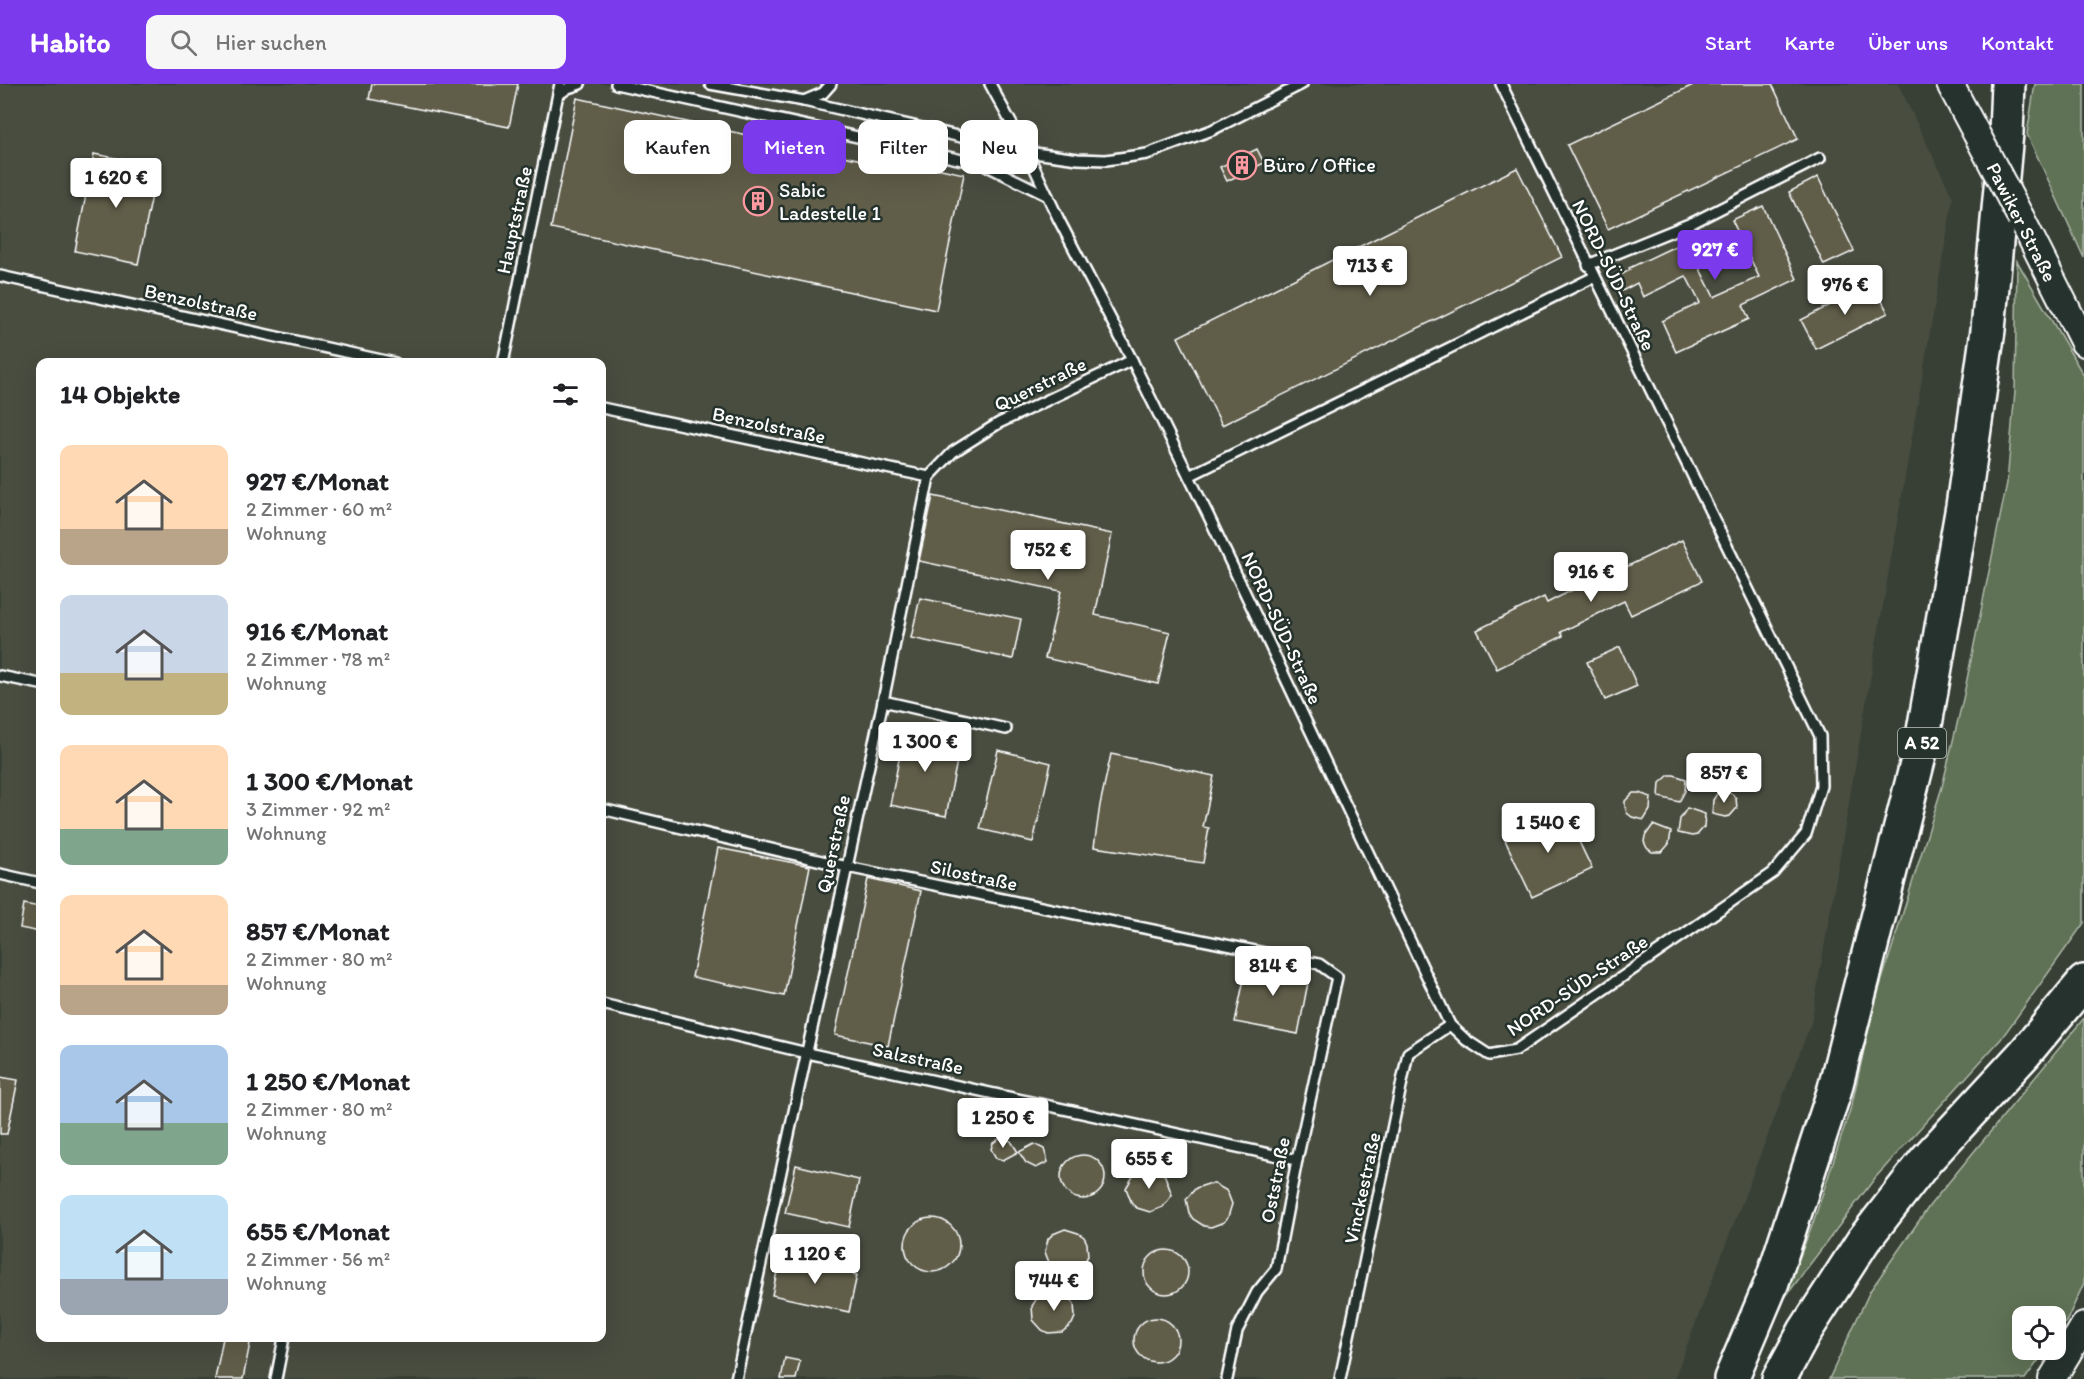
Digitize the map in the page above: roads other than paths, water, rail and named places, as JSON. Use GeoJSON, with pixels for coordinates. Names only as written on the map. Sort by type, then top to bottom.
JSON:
{"type":"FeatureCollection","features":[{"type":"Feature","properties":{"kind":"highway","name":"A 52"},"geometry":{"type":"LineString","coordinates":[[1731,1379],[1772,1282],[1834,1092],[1921,748],[1963,506],[1988,330],[2006,133],[2008,84]]}},
{"type":"Feature","properties":{"kind":"highway"},"geometry":{"type":"LineString","coordinates":[[1779,1379],[1805,1330],[1863,1241],[1926,1160],[2025,1053],[2084,982]]}},
{"type":"Feature","properties":{"kind":"street","name":"Pawiker Straße"},"geometry":{"type":"LineString","coordinates":[[1950,84],[2084,343]]}},
{"type":"Feature","properties":{"kind":"street","name":"Pawiker Straße"},"geometry":{"type":"LineString","coordinates":[[1959,84],[1976,133]]}},
{"type":"Feature","properties":{"kind":"street"},"geometry":{"type":"LineString","coordinates":[[2052,1379],[2084,1326]]}},
{"type":"Feature","properties":{"kind":"lane","name":"Hauptstraße"},"geometry":{"type":"LineString","coordinates":[[504,358],[560,84]]}},
{"type":"Feature","properties":{"kind":"lane"},"geometry":{"type":"LineString","coordinates":[[558,95],[580,84]]}},
{"type":"Feature","properties":{"kind":"lane"},"geometry":{"type":"LineString","coordinates":[[616,84],[985,165],[1047,196]]}},
{"type":"Feature","properties":{"kind":"lane"},"geometry":{"type":"LineString","coordinates":[[710,84],[804,101],[960,137]]}},
{"type":"Feature","properties":{"kind":"lane"},"geometry":{"type":"LineString","coordinates":[[804,101],[823,93],[831,84]]}},
{"type":"Feature","properties":{"kind":"lane","name":"NORD-SÜD-Straße"},"geometry":{"type":"LineString","coordinates":[[990,84],[1010,120]]}},
{"type":"Feature","properties":{"kind":"lane"},"geometry":{"type":"LineString","coordinates":[[1038,153],[1106,160],[1147,154],[1212,130],[1302,84]]}},
{"type":"Feature","properties":{"kind":"lane","name":"NORD-SÜD-Straße"},"geometry":{"type":"LineString","coordinates":[[1038,174],[1189,476],[1450,1025],[1466,1040],[1489,1055],[1516,1050],[1773,873],[1806,834],[1821,786],[1820,736],[1588,265],[1502,84]]}},
{"type":"Feature","properties":{"kind":"lane"},"geometry":{"type":"LineString","coordinates":[[1588,265],[1694,222],[1820,158]]}},
{"type":"Feature","properties":{"kind":"lane","name":"Benzolstraße"},"geometry":{"type":"LineString","coordinates":[[0,276],[372,358]]}},
{"type":"Feature","properties":{"kind":"lane"},"geometry":{"type":"LineString","coordinates":[[1189,476],[1594,277]]}},
{"type":"Feature","properties":{"kind":"lane","name":"Querstraße"},"geometry":{"type":"LineString","coordinates":[[736,1379],[883,701],[928,477],[953,452],[999,423],[1132,360]]}},
{"type":"Feature","properties":{"kind":"lane","name":"Benzolstraße"},"geometry":{"type":"LineString","coordinates":[[606,409],[928,477]]}},
{"type":"Feature","properties":{"kind":"lane"},"geometry":{"type":"LineString","coordinates":[[0,676],[36,683]]}},
{"type":"Feature","properties":{"kind":"lane"},"geometry":{"type":"LineString","coordinates":[[883,701],[1006,729]]}},
{"type":"Feature","properties":{"kind":"lane","name":"Silostraße"},"geometry":{"type":"LineString","coordinates":[[606,810],[846,867],[1318,964],[1337,977]]}},
{"type":"Feature","properties":{"kind":"lane"},"geometry":{"type":"LineString","coordinates":[[0,874],[36,882]]}},
{"type":"Feature","properties":{"kind":"lane","name":"Oststraße"},"geometry":{"type":"LineString","coordinates":[[1227,1379],[1237,1331],[1257,1292],[1276,1269],[1337,977]]}},
{"type":"Feature","properties":{"kind":"lane","name":"Salzstraße"},"geometry":{"type":"LineString","coordinates":[[606,1005],[807,1053],[1297,1160]]}},
{"type":"Feature","properties":{"kind":"lane","name":"Vinckestraße"},"geometry":{"type":"LineString","coordinates":[[1340,1379],[1408,1053],[1450,1025]]}},
{"type":"Feature","properties":{"kind":"lane"},"geometry":{"type":"LineString","coordinates":[[276,1379],[283,1342]]}},
{"type":"Feature","properties":{"kind":"place","name":"Büro / Office"},"geometry":{"type":"Point","coordinates":[1242,165]}},
{"type":"Feature","properties":{"kind":"place","name":"Sabic Ladestelle 1"},"geometry":{"type":"Point","coordinates":[758,201]}}]}
